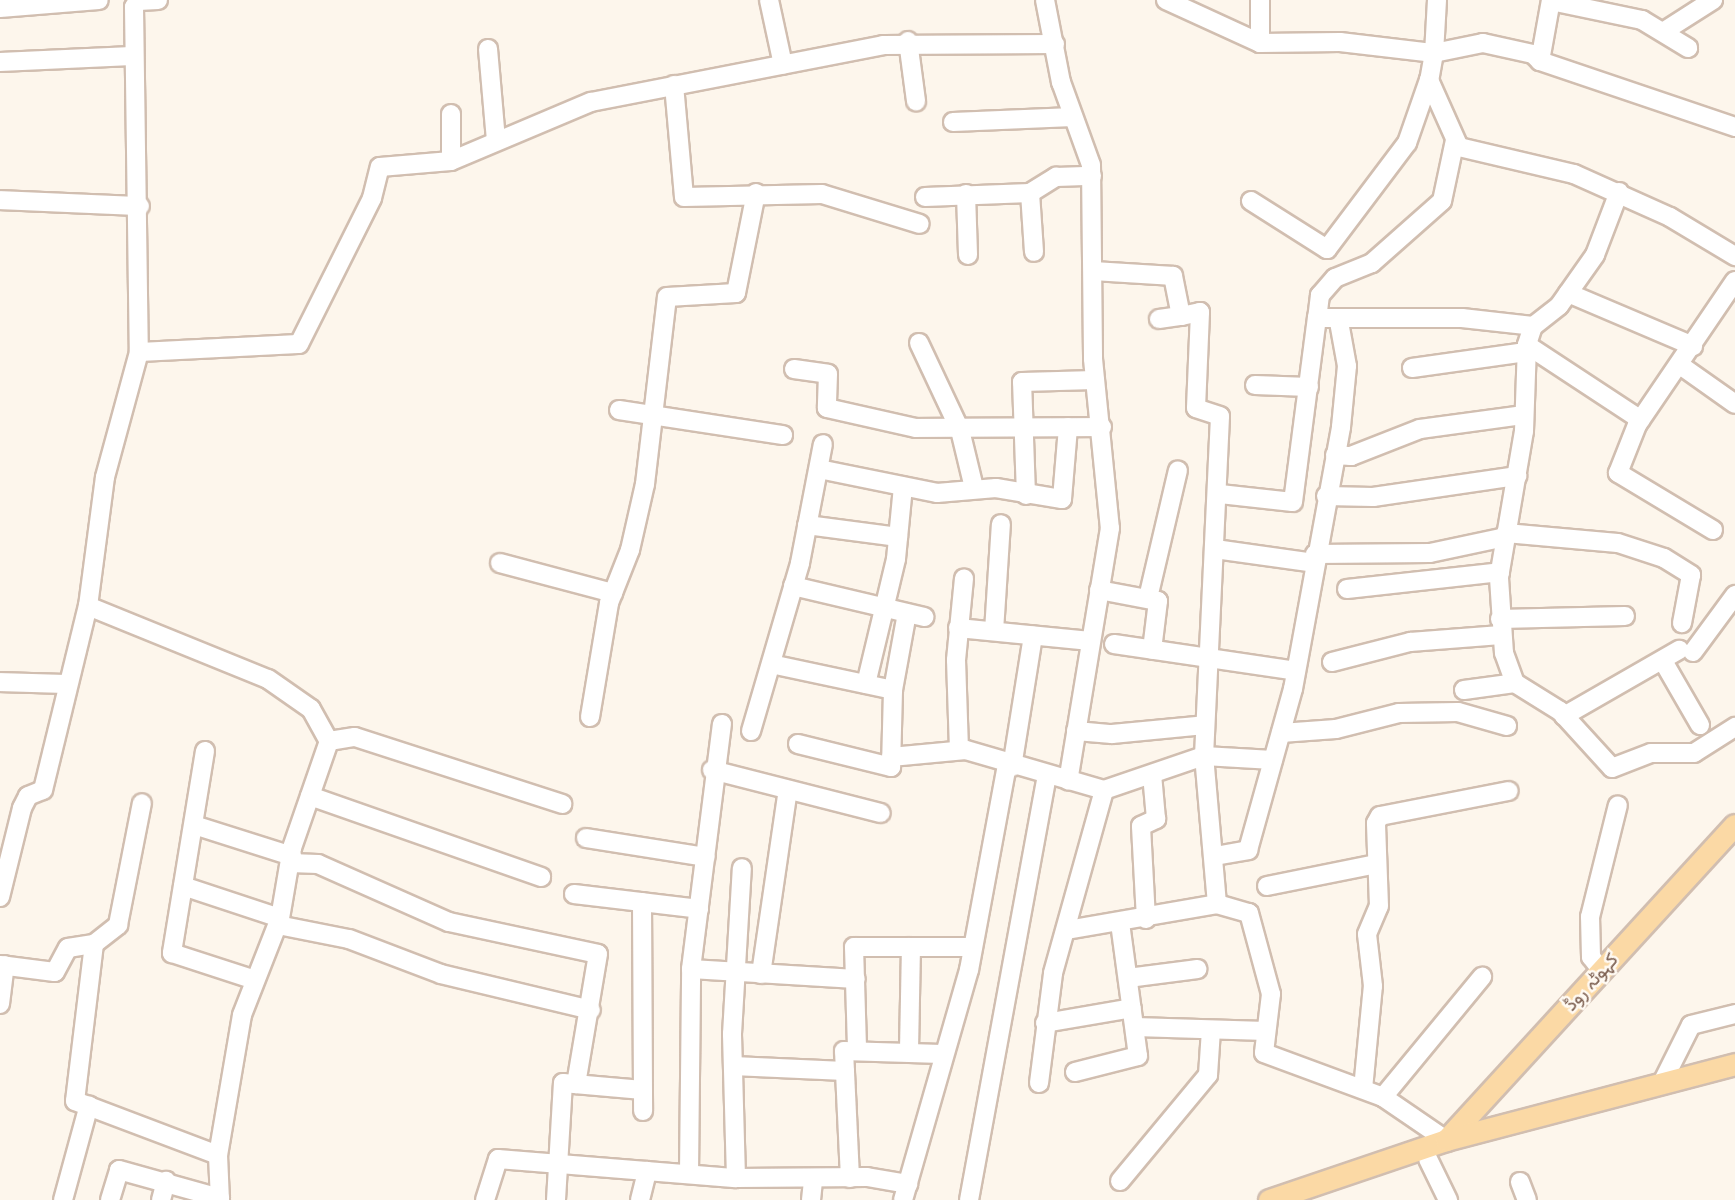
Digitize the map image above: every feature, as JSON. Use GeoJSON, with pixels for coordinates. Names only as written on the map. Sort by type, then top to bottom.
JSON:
{"type":"FeatureCollection","features":[{"type":"Feature","properties":{"kind":"main road","name":"کہوٹہ روڈ"},"geometry":{"type":"LineString","coordinates":[[1311,1200],[1428,1159],[1448,1146],[1735,825]]}},
{"type":"Feature","properties":{"kind":"main road"},"geometry":{"type":"LineString","coordinates":[[1448,1146],[1664,1079],[1735,1064]]}},
{"type":"Feature","properties":{"kind":"main road"},"geometry":{"type":"LineString","coordinates":[[1448,1146],[1735,1077]]}},
{"type":"Feature","properties":{"kind":"main road","name":"کہوٹہ روڈ"},"geometry":{"type":"LineString","coordinates":[[1269,1200],[1448,1146]]}},
{"type":"Feature","properties":{"kind":"street"},"geometry":{"type":"LineString","coordinates":[[0,8],[99,0]]}},
{"type":"Feature","properties":{"kind":"street"},"geometry":{"type":"LineString","coordinates":[[0,897],[22,808],[27,796],[43,790],[65,684],[88,606],[105,477],[139,352],[140,206],[132,56],[137,0],[158,0]]}},
{"type":"Feature","properties":{"kind":"street"},"geometry":{"type":"LineString","coordinates":[[769,0],[783,65]]}},
{"type":"Feature","properties":{"kind":"street"},"geometry":{"type":"LineString","coordinates":[[1045,0],[1073,117],[1091,176],[1095,380],[1102,427],[1110,528],[1068,781]]}},
{"type":"Feature","properties":{"kind":"street"},"geometry":{"type":"LineString","coordinates":[[1166,0],[1260,43],[1340,42],[1434,53],[1483,43],[1533,54],[1540,61],[1735,127]]}},
{"type":"Feature","properties":{"kind":"street"},"geometry":{"type":"LineString","coordinates":[[1260,0],[1260,43]]}},
{"type":"Feature","properties":{"kind":"street"},"geometry":{"type":"LineString","coordinates":[[1251,201],[1327,249],[1407,143],[1429,80],[1434,53],[1437,0]]}},
{"type":"Feature","properties":{"kind":"street"},"geometry":{"type":"LineString","coordinates":[[1666,30],[1713,0]]}},
{"type":"Feature","properties":{"kind":"street"},"geometry":{"type":"LineString","coordinates":[[1540,61],[1551,1],[1614,10],[1666,30],[1688,48]]}},
{"type":"Feature","properties":{"kind":"street"},"geometry":{"type":"LineString","coordinates":[[908,41],[916,101]]}},
{"type":"Feature","properties":{"kind":"street"},"geometry":{"type":"LineString","coordinates":[[139,352],[299,344],[372,198],[380,167],[451,160],[591,102],[908,41],[1055,44]]}},
{"type":"Feature","properties":{"kind":"street"},"geometry":{"type":"LineString","coordinates":[[488,49],[496,141]]}},
{"type":"Feature","properties":{"kind":"street"},"geometry":{"type":"LineString","coordinates":[[0,62],[132,56]]}},
{"type":"Feature","properties":{"kind":"street"},"geometry":{"type":"LineString","coordinates":[[1220,494],[1293,502],[1320,295],[1335,278],[1372,263],[1442,201],[1455,140],[1429,80]]}},
{"type":"Feature","properties":{"kind":"street"},"geometry":{"type":"LineString","coordinates":[[674,85],[684,197],[756,193],[822,194],[920,224]]}},
{"type":"Feature","properties":{"kind":"street"},"geometry":{"type":"LineString","coordinates":[[451,114],[451,160]]}},
{"type":"Feature","properties":{"kind":"street"},"geometry":{"type":"LineString","coordinates":[[953,122],[1073,117]]}},
{"type":"Feature","properties":{"kind":"street"},"geometry":{"type":"LineString","coordinates":[[1455,140],[1490,158],[1574,174],[1619,192],[1735,256]]}},
{"type":"Feature","properties":{"kind":"street"},"geometry":{"type":"LineString","coordinates":[[925,197],[1030,193],[1056,177],[1091,176]]}},
{"type":"Feature","properties":{"kind":"street"},"geometry":{"type":"LineString","coordinates":[[1619,192],[1595,255],[1568,292],[1533,326],[1526,349],[1524,415],[1517,475],[1500,572],[1500,627],[1515,683],[1564,716],[1612,768],[1651,753],[1694,753],[1735,727]]}},
{"type":"Feature","properties":{"kind":"street"},"geometry":{"type":"LineString","coordinates":[[590,717],[613,593],[635,532],[653,417],[667,298],[736,293],[756,193]]}},
{"type":"Feature","properties":{"kind":"street"},"geometry":{"type":"LineString","coordinates":[[1030,193],[1034,252]]}},
{"type":"Feature","properties":{"kind":"street"},"geometry":{"type":"LineString","coordinates":[[966,194],[968,256]]}},
{"type":"Feature","properties":{"kind":"street"},"geometry":{"type":"LineString","coordinates":[[0,201],[140,206]]}},
{"type":"Feature","properties":{"kind":"street"},"geometry":{"type":"LineString","coordinates":[[1094,271],[1168,273],[1181,316]]}},
{"type":"Feature","properties":{"kind":"street"},"geometry":{"type":"LineString","coordinates":[[1713,530],[1618,473],[1641,420],[1735,281]]}},
{"type":"Feature","properties":{"kind":"street"},"geometry":{"type":"LineString","coordinates":[[1568,292],[1693,346]]}},
{"type":"Feature","properties":{"kind":"street"},"geometry":{"type":"LineString","coordinates":[[1159,319],[1200,312],[1196,408],[1220,416],[1220,494],[1214,549],[1204,756],[1215,856],[1217,904]]}},
{"type":"Feature","properties":{"kind":"street"},"geometry":{"type":"LineString","coordinates":[[1317,318],[1339,323],[1462,318],[1533,326]]}},
{"type":"Feature","properties":{"kind":"street"},"geometry":{"type":"LineString","coordinates":[[1215,856],[1248,850],[1296,671],[1335,456],[1347,366],[1339,323]]}},
{"type":"Feature","properties":{"kind":"street"},"geometry":{"type":"LineString","coordinates":[[919,343],[960,430],[974,488]]}},
{"type":"Feature","properties":{"kind":"street"},"geometry":{"type":"LineString","coordinates":[[1412,368],[1526,349],[1641,420]]}},
{"type":"Feature","properties":{"kind":"street"},"geometry":{"type":"LineString","coordinates":[[1680,365],[1735,404]]}},
{"type":"Feature","properties":{"kind":"street"},"geometry":{"type":"LineString","coordinates":[[794,369],[828,374],[827,408],[916,428],[960,430],[1102,427]]}},
{"type":"Feature","properties":{"kind":"street"},"geometry":{"type":"LineString","coordinates":[[1026,495],[1027,428],[1022,383],[1095,380]]}},
{"type":"Feature","properties":{"kind":"street"},"geometry":{"type":"LineString","coordinates":[[1255,385],[1309,387]]}},
{"type":"Feature","properties":{"kind":"street"},"geometry":{"type":"LineString","coordinates":[[619,410],[783,435]]}},
{"type":"Feature","properties":{"kind":"street"},"geometry":{"type":"LineString","coordinates":[[1335,456],[1351,456],[1420,429],[1524,415]]}},
{"type":"Feature","properties":{"kind":"street"},"geometry":{"type":"LineString","coordinates":[[819,468],[937,493],[974,488],[1065,498],[1068,427]]}},
{"type":"Feature","properties":{"kind":"street"},"geometry":{"type":"LineString","coordinates":[[751,731],[793,586],[823,444]]}},
{"type":"Feature","properties":{"kind":"street"},"geometry":{"type":"LineString","coordinates":[[1148,598],[1178,470]]}},
{"type":"Feature","properties":{"kind":"street"},"geometry":{"type":"LineString","coordinates":[[1326,496],[1373,497],[1517,475]]}},
{"type":"Feature","properties":{"kind":"street"},"geometry":{"type":"LineString","coordinates":[[866,684],[898,537],[903,486]]}},
{"type":"Feature","properties":{"kind":"street"},"geometry":{"type":"LineString","coordinates":[[994,631],[1001,524]]}},
{"type":"Feature","properties":{"kind":"street"},"geometry":{"type":"LineString","coordinates":[[807,525],[898,537]]}},
{"type":"Feature","properties":{"kind":"street"},"geometry":{"type":"LineString","coordinates":[[1214,549],[1315,559],[1430,553],[1505,535],[1618,543],[1664,558],[1691,575],[1682,622]]}},
{"type":"Feature","properties":{"kind":"street"},"geometry":{"type":"LineString","coordinates":[[500,563],[613,593]]}},
{"type":"Feature","properties":{"kind":"street"},"geometry":{"type":"LineString","coordinates":[[1347,589],[1500,572]]}},
{"type":"Feature","properties":{"kind":"street"},"geometry":{"type":"LineString","coordinates":[[959,750],[958,628],[964,578]]}},
{"type":"Feature","properties":{"kind":"street"},"geometry":{"type":"LineString","coordinates":[[793,586],[915,615],[893,690],[891,766],[798,744]]}},
{"type":"Feature","properties":{"kind":"street"},"geometry":{"type":"LineString","coordinates":[[1099,590],[1148,598],[1160,605],[1152,650]]}},
{"type":"Feature","properties":{"kind":"street"},"geometry":{"type":"LineString","coordinates":[[1564,716],[1610,684],[1686,651],[1735,595]]}},
{"type":"Feature","properties":{"kind":"street"},"geometry":{"type":"LineString","coordinates":[[88,606],[268,679],[311,709],[329,741],[291,860],[279,921],[239,1028],[218,1155],[220,1199],[166,1181],[119,1170],[110,1200]]}},
{"type":"Feature","properties":{"kind":"street"},"geometry":{"type":"LineString","coordinates":[[1332,662],[1410,642],[1500,627],[1625,616]]}},
{"type":"Feature","properties":{"kind":"street"},"geometry":{"type":"LineString","coordinates":[[958,628],[1090,641]]}},
{"type":"Feature","properties":{"kind":"street"},"geometry":{"type":"LineString","coordinates":[[485,1200],[498,1159],[736,1178],[850,1178],[905,1192],[941,1054],[974,947],[1010,766],[1032,636]]}},
{"type":"Feature","properties":{"kind":"street"},"geometry":{"type":"LineString","coordinates":[[1114,644],[1296,671]]}},
{"type":"Feature","properties":{"kind":"street"},"geometry":{"type":"LineString","coordinates":[[1663,661],[1700,725]]}},
{"type":"Feature","properties":{"kind":"street"},"geometry":{"type":"LineString","coordinates":[[771,664],[893,690]]}},
{"type":"Feature","properties":{"kind":"street"},"geometry":{"type":"LineString","coordinates":[[0,682],[65,684]]}},
{"type":"Feature","properties":{"kind":"street"},"geometry":{"type":"LineString","coordinates":[[1464,690],[1515,683]]}},
{"type":"Feature","properties":{"kind":"street"},"geometry":{"type":"LineString","coordinates":[[1280,733],[1336,729],[1399,713],[1458,712],[1507,726]]}},
{"type":"Feature","properties":{"kind":"street"},"geometry":{"type":"LineString","coordinates":[[690,1174],[691,969],[706,857],[712,770],[722,724]]}},
{"type":"Feature","properties":{"kind":"street"},"geometry":{"type":"LineString","coordinates":[[1076,731],[1112,734],[1205,725]]}},
{"type":"Feature","properties":{"kind":"street"},"geometry":{"type":"LineString","coordinates":[[329,741],[355,737],[562,804]]}},
{"type":"Feature","properties":{"kind":"street"},"geometry":{"type":"LineString","coordinates":[[891,757],[959,750],[1104,790],[1204,756],[1273,760]]}},
{"type":"Feature","properties":{"kind":"street"},"geometry":{"type":"LineString","coordinates":[[205,751],[172,953],[255,980]]}},
{"type":"Feature","properties":{"kind":"street"},"geometry":{"type":"LineString","coordinates":[[712,770],[881,813]]}},
{"type":"Feature","properties":{"kind":"street"},"geometry":{"type":"LineString","coordinates":[[1146,919],[1141,826],[1156,819],[1152,774]]}},
{"type":"Feature","properties":{"kind":"street"},"geometry":{"type":"LineString","coordinates":[[969,1200],[1047,775]]}},
{"type":"Feature","properties":{"kind":"street"},"geometry":{"type":"LineString","coordinates":[[761,974],[788,790]]}},
{"type":"Feature","properties":{"kind":"street"},"geometry":{"type":"LineString","coordinates":[[1039,1083],[1045,1023],[1104,790]]}},
{"type":"Feature","properties":{"kind":"street"},"geometry":{"type":"LineString","coordinates":[[1363,1089],[1373,986],[1367,934],[1379,906],[1376,864],[1380,816],[1508,791]]}},
{"type":"Feature","properties":{"kind":"street"},"geometry":{"type":"LineString","coordinates":[[310,796],[541,877]]}},
{"type":"Feature","properties":{"kind":"street"},"geometry":{"type":"LineString","coordinates":[[0,1004],[3,965],[55,972],[68,948],[94,944],[122,919],[142,803]]}},
{"type":"Feature","properties":{"kind":"street"},"geometry":{"type":"LineString","coordinates":[[1602,971],[1591,957],[1590,917],[1618,804]]}},
{"type":"Feature","properties":{"kind":"street"},"geometry":{"type":"LineString","coordinates":[[194,825],[291,860],[318,864],[449,922],[598,954],[591,1010],[576,1084]]}},
{"type":"Feature","properties":{"kind":"street"},"geometry":{"type":"LineString","coordinates":[[586,838],[706,857]]}},
{"type":"Feature","properties":{"kind":"street"},"geometry":{"type":"LineString","coordinates":[[1266,886],[1376,864]]}},
{"type":"Feature","properties":{"kind":"street"},"geometry":{"type":"LineString","coordinates":[[736,1178],[733,1066],[742,868]]}},
{"type":"Feature","properties":{"kind":"street"},"geometry":{"type":"LineString","coordinates":[[183,886],[279,921],[349,939],[441,974],[591,1010]]}},
{"type":"Feature","properties":{"kind":"street"},"geometry":{"type":"LineString","coordinates":[[574,894],[699,909]]}},
{"type":"Feature","properties":{"kind":"street"},"geometry":{"type":"LineString","coordinates":[[642,902],[643,1111]]}},
{"type":"Feature","properties":{"kind":"street"},"geometry":{"type":"LineString","coordinates":[[1067,930],[1146,919],[1217,904],[1249,913],[1271,994],[1264,1054],[1383,1097],[1448,1146]]}},
{"type":"Feature","properties":{"kind":"street"},"geometry":{"type":"LineString","coordinates":[[1075,1072],[1138,1056],[1120,923]]}},
{"type":"Feature","properties":{"kind":"street"},"geometry":{"type":"LineString","coordinates":[[94,944],[75,1101],[218,1155]]}},
{"type":"Feature","properties":{"kind":"street"},"geometry":{"type":"LineString","coordinates":[[857,1048],[854,947],[974,947]]}},
{"type":"Feature","properties":{"kind":"street"},"geometry":{"type":"LineString","coordinates":[[909,1050],[911,947]]}},
{"type":"Feature","properties":{"kind":"street"},"geometry":{"type":"LineString","coordinates":[[691,969],[856,979]]}},
{"type":"Feature","properties":{"kind":"street"},"geometry":{"type":"LineString","coordinates":[[1128,978],[1197,969]]}},
{"type":"Feature","properties":{"kind":"street"},"geometry":{"type":"LineString","coordinates":[[1383,1097],[1482,977]]}},
{"type":"Feature","properties":{"kind":"street"},"geometry":{"type":"LineString","coordinates":[[1045,1023],[1132,1008]]}},
{"type":"Feature","properties":{"kind":"street"},"geometry":{"type":"LineString","coordinates":[[1664,1079],[1691,1025],[1735,1014]]}},
{"type":"Feature","properties":{"kind":"street"},"geometry":{"type":"LineString","coordinates":[[1135,1027],[1266,1031]]}},
{"type":"Feature","properties":{"kind":"street"},"geometry":{"type":"LineString","coordinates":[[1119,1181],[1208,1075],[1211,1030]]}},
{"type":"Feature","properties":{"kind":"street"},"geometry":{"type":"LineString","coordinates":[[850,1178],[844,1051],[857,1048],[941,1054]]}},
{"type":"Feature","properties":{"kind":"street"},"geometry":{"type":"LineString","coordinates":[[733,1066],[845,1071]]}},
{"type":"Feature","properties":{"kind":"street"},"geometry":{"type":"LineString","coordinates":[[556,1200],[563,1083],[643,1090]]}},
{"type":"Feature","properties":{"kind":"street"},"geometry":{"type":"LineString","coordinates":[[62,1200],[89,1105]]}},
{"type":"Feature","properties":{"kind":"street"},"geometry":{"type":"LineString","coordinates":[[1428,1159],[1448,1200]]}},
{"type":"Feature","properties":{"kind":"street"},"geometry":{"type":"LineString","coordinates":[[640,1200],[647,1171]]}},
{"type":"Feature","properties":{"kind":"street"},"geometry":{"type":"LineString","coordinates":[[811,1200],[813,1180]]}},
{"type":"Feature","properties":{"kind":"street"},"geometry":{"type":"LineString","coordinates":[[162,1200],[166,1181]]}},
{"type":"Feature","properties":{"kind":"street"},"geometry":{"type":"LineString","coordinates":[[1520,1182],[1527,1200]]}}]}
